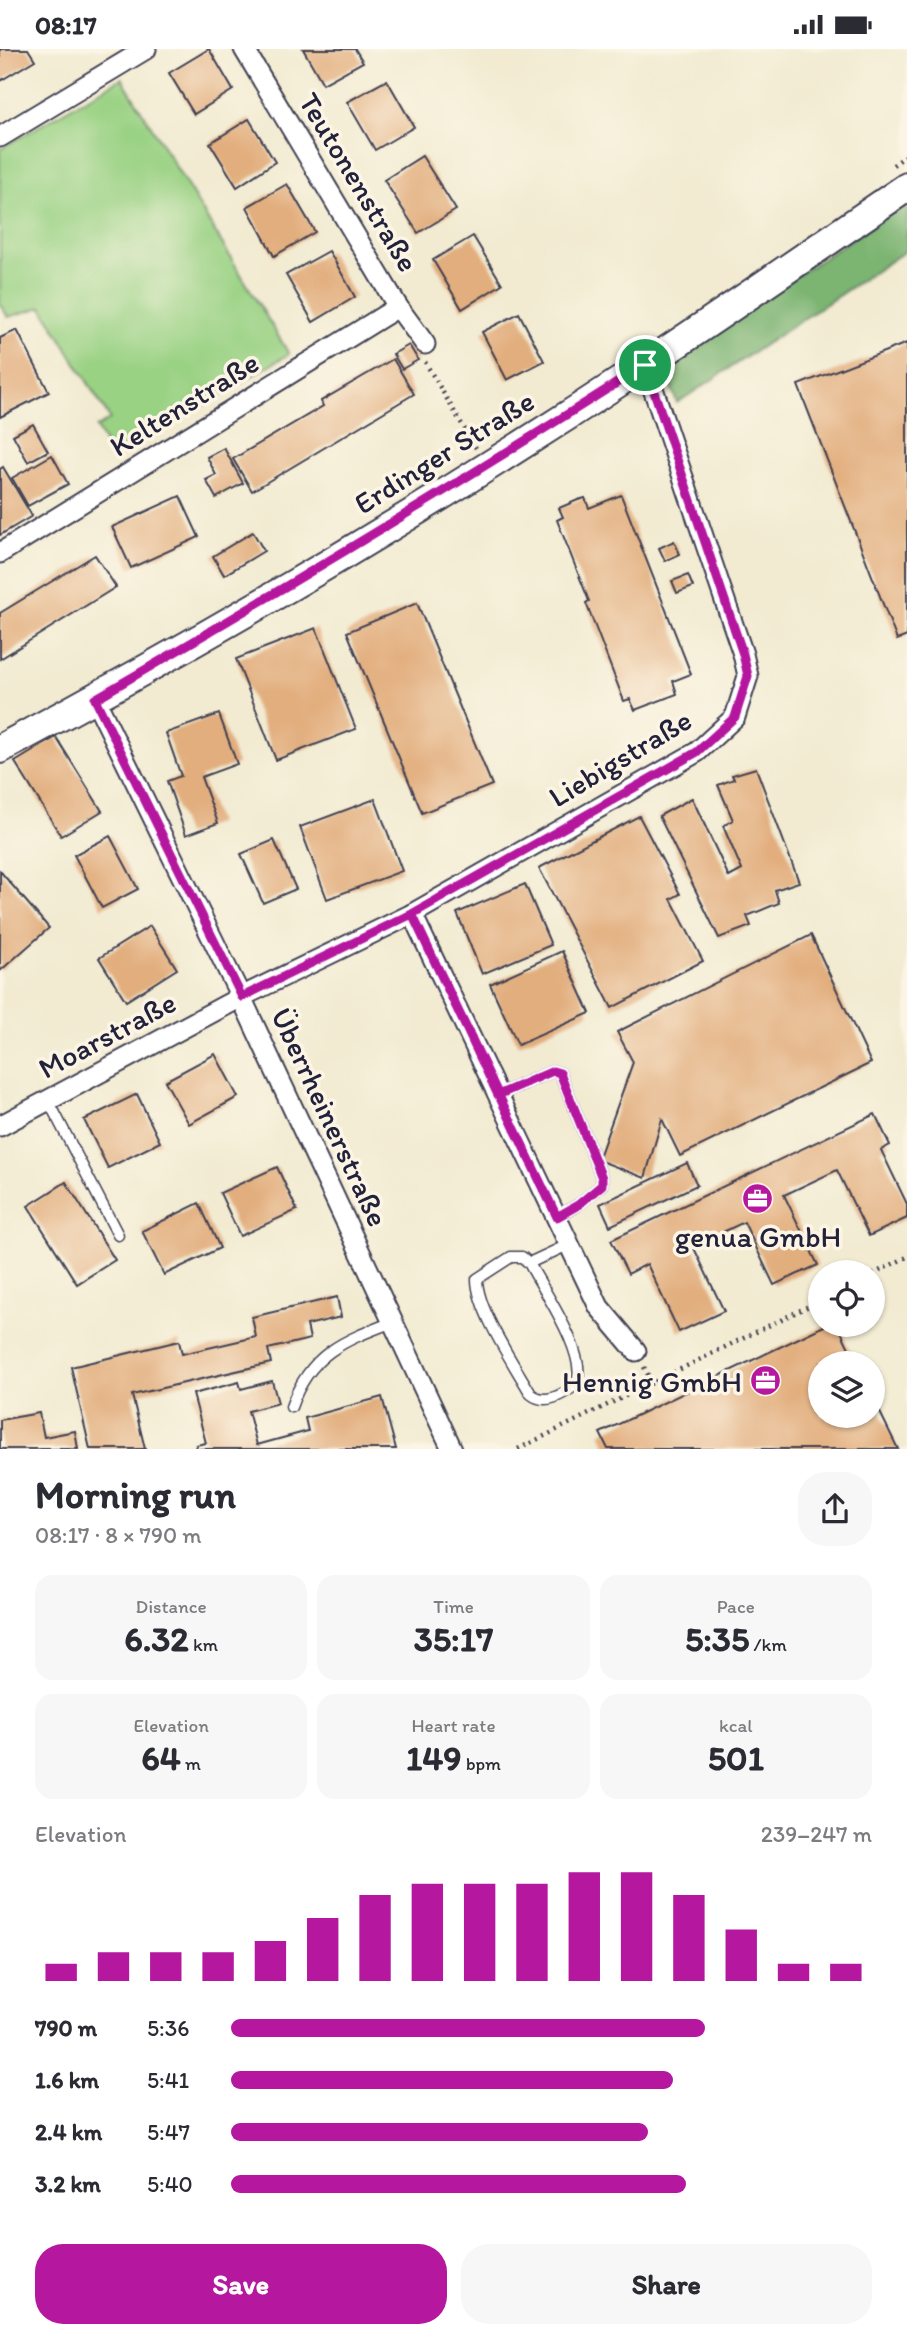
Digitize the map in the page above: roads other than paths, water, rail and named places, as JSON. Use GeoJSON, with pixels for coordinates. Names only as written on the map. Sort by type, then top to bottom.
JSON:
{"type":"FeatureCollection","features":[{"type":"Feature","properties":{"kind":"street"},"geometry":{"type":"LineString","coordinates":[[0,137],[146,49]]}},
{"type":"Feature","properties":{"kind":"street","name":"Teutonenstraße"},"geometry":{"type":"LineString","coordinates":[[244,49],[398,307],[425,344]]}},
{"type":"Feature","properties":{"kind":"street","name":"Erdinger Straße"},"geometry":{"type":"LineString","coordinates":[[0,749],[95,699],[297,582],[469,477],[645,365],[907,187]]}},
{"type":"Feature","properties":{"kind":"street","name":"Keltenstraße"},"geometry":{"type":"LineString","coordinates":[[0,553],[398,307]]}},
{"type":"Feature","properties":{"kind":"street","name":"Liebigstraße"},"geometry":{"type":"LineString","coordinates":[[242,997],[412,914],[697,752],[735,717],[748,676],[743,654],[645,365]]}},
{"type":"Feature","properties":{"kind":"street","name":"Überrheinerstraße"},"geometry":{"type":"LineString","coordinates":[[95,699],[242,997],[452,1449]]}},
{"type":"Feature","properties":{"kind":"street"},"geometry":{"type":"LineString","coordinates":[[412,914],[599,1307],[636,1351]]}},
{"type":"Feature","properties":{"kind":"street","name":"Moarstraße"},"geometry":{"type":"LineString","coordinates":[[0,1126],[242,997]]}},
{"type":"Feature","properties":{"kind":"lane"},"geometry":{"type":"LineString","coordinates":[[498,1095],[553,1071],[560,1073],[602,1178],[602,1185],[578,1205],[557,1217]]}},
{"type":"Feature","properties":{"kind":"lane"},"geometry":{"type":"LineString","coordinates":[[48,1100],[118,1235]]}},
{"type":"Feature","properties":{"kind":"lane"},"geometry":{"type":"LineString","coordinates":[[529,1263],[570,1244]]}},
{"type":"Feature","properties":{"kind":"lane"},"geometry":{"type":"LineString","coordinates":[[511,1257],[523,1257],[529,1263],[568,1333],[580,1373],[576,1385],[564,1393],[544,1400],[538,1400],[531,1394],[482,1306],[477,1288],[477,1279],[511,1257]]}},
{"type":"Feature","properties":{"kind":"lane"},"geometry":{"type":"LineString","coordinates":[[291,1406],[298,1387],[310,1369],[328,1351],[346,1340],[393,1322]]}},
{"type":"Feature","properties":{"kind":"place","name":"genua GmbH"},"geometry":{"type":"Point","coordinates":[758,1198]}},
{"type":"Feature","properties":{"kind":"place","name":"Hennig GmbH"},"geometry":{"type":"Point","coordinates":[765,1381]}}]}
